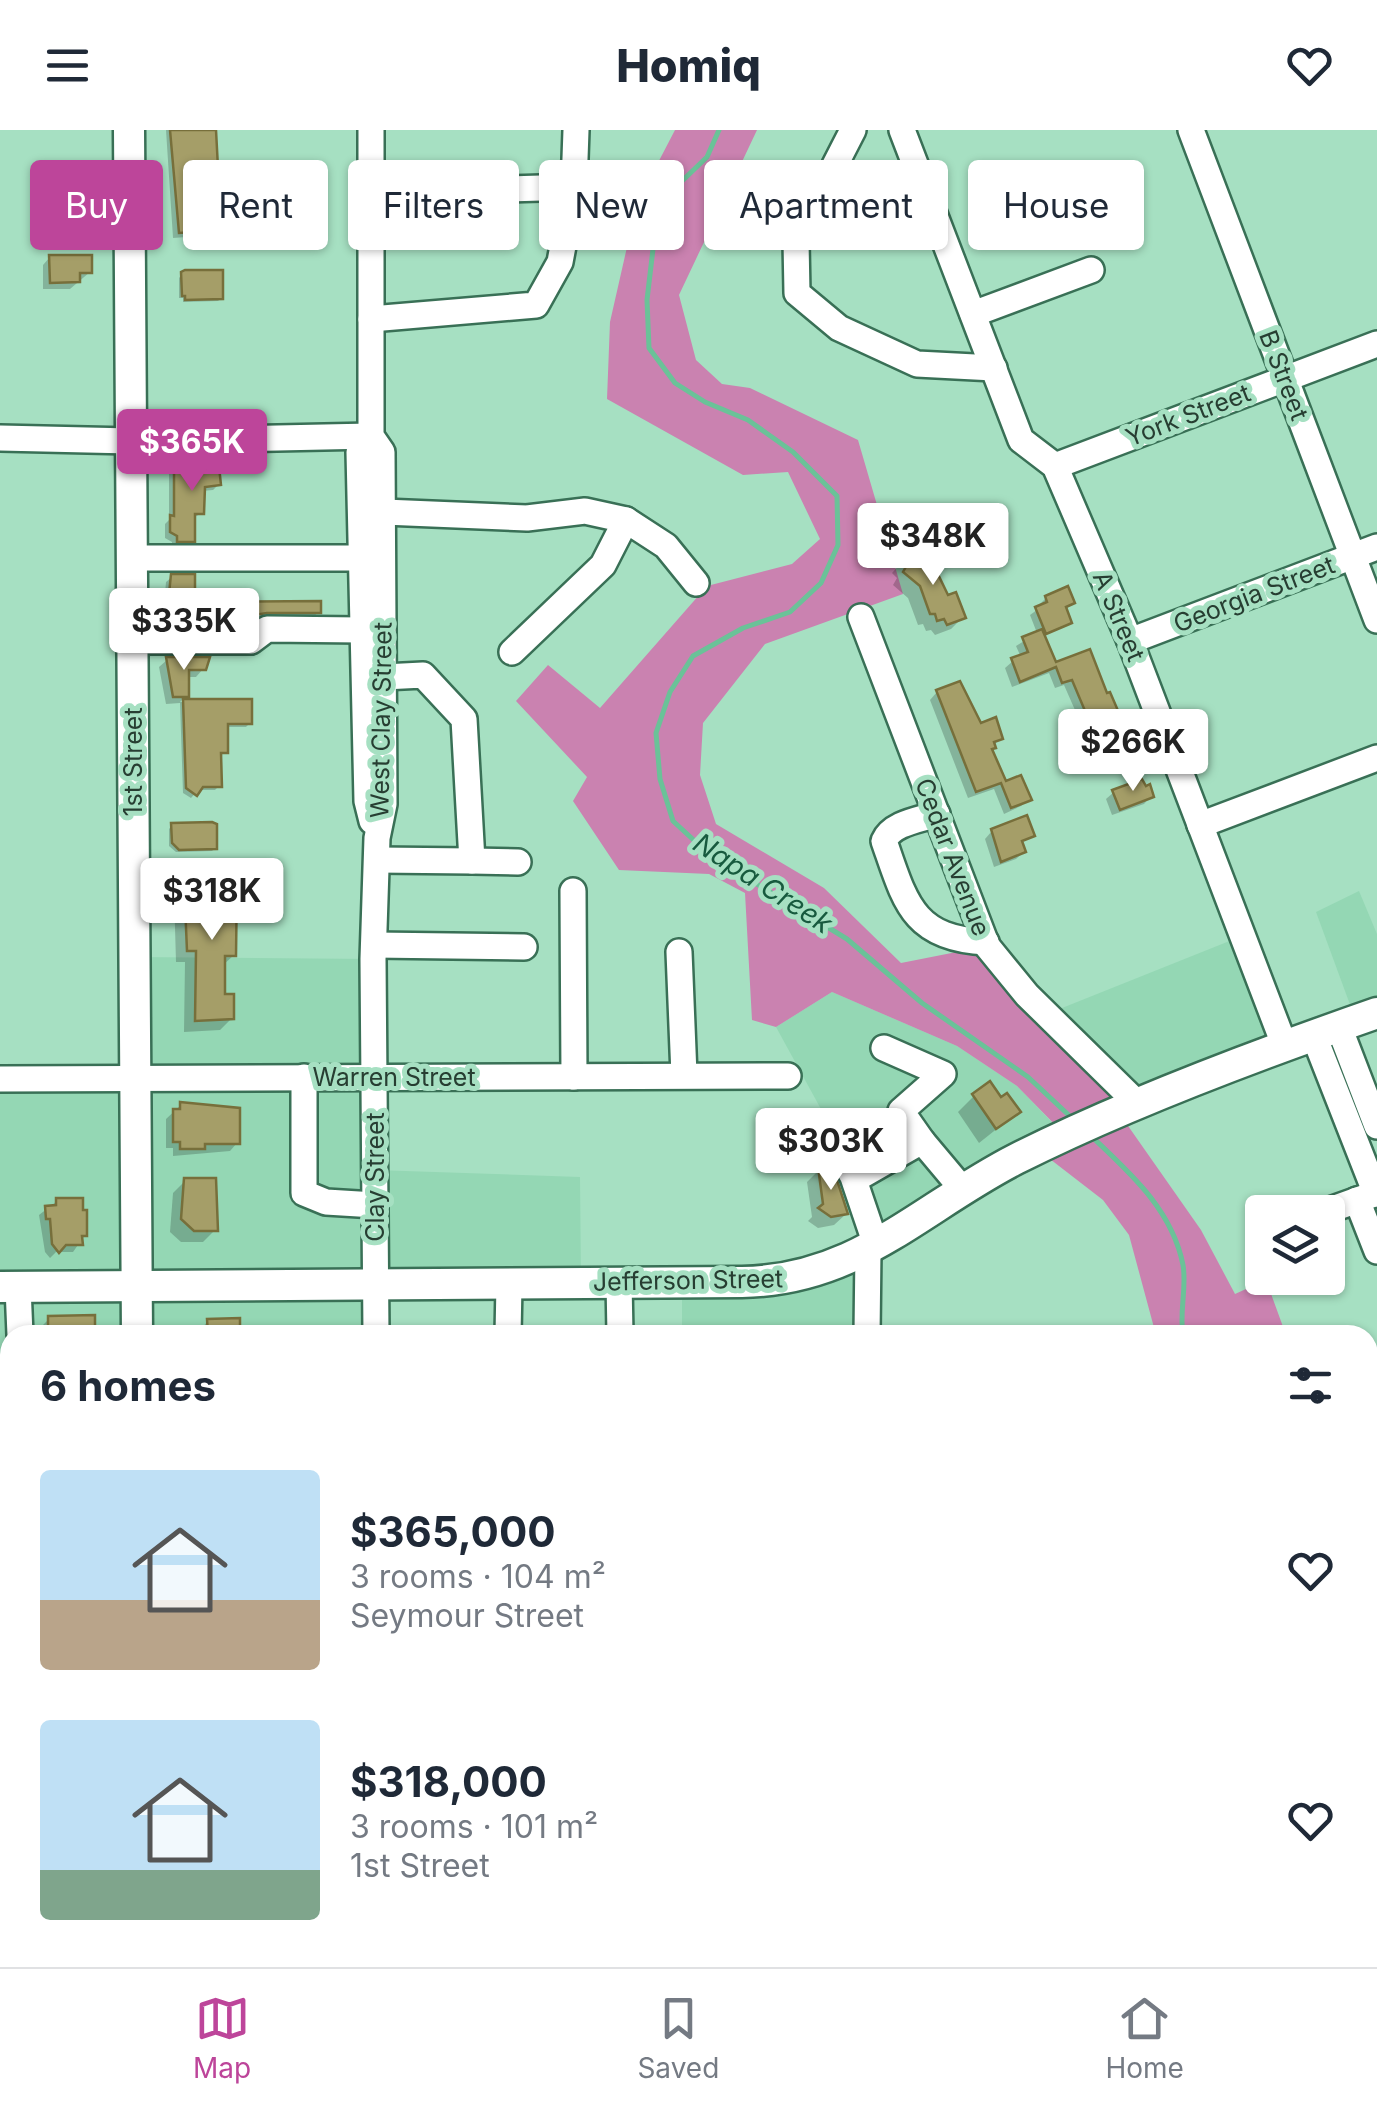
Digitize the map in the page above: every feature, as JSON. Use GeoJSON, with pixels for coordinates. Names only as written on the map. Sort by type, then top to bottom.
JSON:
{"type":"FeatureCollection","features":[{"type":"Feature","properties":{"kind":"main road","name":"1st Street"},"geometry":{"type":"LineString","coordinates":[[129,130],[137,1325]]}},
{"type":"Feature","properties":{"kind":"main road","name":"Jefferson Street"},"geometry":{"type":"LineString","coordinates":[[9,1286],[781,1280],[819,1272],[872,1247],[1037,1150],[1284,1047],[1377,1014]]}},
{"type":"Feature","properties":{"kind":"street","name":"West Clay Street"},"geometry":{"type":"LineString","coordinates":[[371,130],[371,160]]}},
{"type":"Feature","properties":{"kind":"street"},"geometry":{"type":"LineString","coordinates":[[575,160],[576,130]]}},
{"type":"Feature","properties":{"kind":"street"},"geometry":{"type":"LineString","coordinates":[[854,130],[796,241],[797,293],[839,328],[917,364],[994,368]]}},
{"type":"Feature","properties":{"kind":"street"},"geometry":{"type":"LineString","coordinates":[[902,130],[1021,440],[1055,466]]}},
{"type":"Feature","properties":{"kind":"street","name":"B Street"},"geometry":{"type":"LineString","coordinates":[[1191,130],[1285,378],[1365,551],[1377,620]]}},
{"type":"Feature","properties":{"kind":"street","name":"West Clay Street"},"geometry":{"type":"LineString","coordinates":[[372,250],[371,436],[382,452],[384,512],[362,630],[367,801],[377,849]]}},
{"type":"Feature","properties":{"kind":"street"},"geometry":{"type":"LineString","coordinates":[[371,318],[536,304],[560,262],[562,250]]}},
{"type":"Feature","properties":{"kind":"street"},"geometry":{"type":"LineString","coordinates":[[973,314],[1091,270]]}},
{"type":"Feature","properties":{"kind":"street","name":"York Street"},"geometry":{"type":"LineString","coordinates":[[1055,466],[1377,344]]}},
{"type":"Feature","properties":{"kind":"street"},"geometry":{"type":"LineString","coordinates":[[0,438],[131,442],[371,436]]}},
{"type":"Feature","properties":{"kind":"street","name":"West Clay Street"},"geometry":{"type":"LineString","coordinates":[[371,436],[359,452],[374,558],[384,677],[384,804],[377,849]]}},
{"type":"Feature","properties":{"kind":"street","name":"A Street"},"geometry":{"type":"LineString","coordinates":[[1055,466],[1130,641],[1284,1047]]}},
{"type":"Feature","properties":{"kind":"street"},"geometry":{"type":"LineString","coordinates":[[384,512],[527,518],[585,511],[626,520],[666,546],[696,583]]}},
{"type":"Feature","properties":{"kind":"street"},"geometry":{"type":"LineString","coordinates":[[512,652],[603,564],[626,520]]}},
{"type":"Feature","properties":{"kind":"street","name":"Georgia Street"},"geometry":{"type":"LineString","coordinates":[[1130,641],[1365,551]]}},
{"type":"Feature","properties":{"kind":"street"},"geometry":{"type":"LineString","coordinates":[[132,558],[374,558]]}},
{"type":"Feature","properties":{"kind":"street","name":"Cedar Avenue"},"geometry":{"type":"LineString","coordinates":[[861,618],[986,942],[1027,996],[1127,1110]]}},
{"type":"Feature","properties":{"kind":"street"},"geometry":{"type":"LineString","coordinates":[[133,642],[251,641],[266,629],[362,630]]}},
{"type":"Feature","properties":{"kind":"street"},"geometry":{"type":"LineString","coordinates":[[384,677],[423,675],[464,718],[472,861]]}},
{"type":"Feature","properties":{"kind":"street"},"geometry":{"type":"LineString","coordinates":[[1200,826],[1377,758]]}},
{"type":"Feature","properties":{"kind":"street"},"geometry":{"type":"LineString","coordinates":[[936,814],[895,828],[884,841],[906,905],[920,922],[944,935],[986,942]]}},
{"type":"Feature","properties":{"kind":"street"},"geometry":{"type":"LineString","coordinates":[[377,849],[472,861],[518,862]]}},
{"type":"Feature","properties":{"kind":"street","name":"Clay Street"},"geometry":{"type":"LineString","coordinates":[[376,1325],[377,849]]}},
{"type":"Feature","properties":{"kind":"street"},"geometry":{"type":"LineString","coordinates":[[574,891],[574,1077]]}},
{"type":"Feature","properties":{"kind":"street"},"geometry":{"type":"LineString","coordinates":[[374,945],[524,947]]}},
{"type":"Feature","properties":{"kind":"street"},"geometry":{"type":"LineString","coordinates":[[679,952],[684,1075]]}},
{"type":"Feature","properties":{"kind":"street"},"geometry":{"type":"LineString","coordinates":[[1326,1031],[1377,1126]]}},
{"type":"Feature","properties":{"kind":"street"},"geometry":{"type":"LineString","coordinates":[[1326,1031],[1370,1196],[1377,1252]]}},
{"type":"Feature","properties":{"kind":"street"},"geometry":{"type":"LineString","coordinates":[[884,1048],[943,1074],[900,1111],[964,1190]]}},
{"type":"Feature","properties":{"kind":"street","name":"Warren Street"},"geometry":{"type":"LineString","coordinates":[[0,1079],[788,1076]]}},
{"type":"Feature","properties":{"kind":"street"},"geometry":{"type":"LineString","coordinates":[[304,1078],[304,1193],[326,1202],[375,1205]]}},
{"type":"Feature","properties":{"kind":"street"},"geometry":{"type":"LineString","coordinates":[[862,1176],[922,1140]]}},
{"type":"Feature","properties":{"kind":"street"},"geometry":{"type":"LineString","coordinates":[[807,1144],[834,1142],[853,1177],[872,1247],[868,1325]]}},
{"type":"Feature","properties":{"kind":"street"},"geometry":{"type":"LineString","coordinates":[[1345,1205],[1370,1196]]}},
{"type":"Feature","properties":{"kind":"street"},"geometry":{"type":"LineString","coordinates":[[619,1282],[620,1325]]}},
{"type":"Feature","properties":{"kind":"street"},"geometry":{"type":"LineString","coordinates":[[508,1325],[509,1284]]}},
{"type":"Feature","properties":{"kind":"street"},"geometry":{"type":"LineString","coordinates":[[9,1286],[18,1325]]}},
{"type":"Feature","properties":{"kind":"shaded area"},"geometry":{"type":"Polygon","coordinates":[[[675,130],[757,130],[743,160],[704,160],[704,242],[679,295],[696,360],[722,384],[750,388],[858,440],[903,594],[765,644],[703,723],[700,775],[716,824],[824,888],[901,963],[987,946],[1148,1100],[1119,1113],[1201,1230],[1235,1294],[1245,1289],[1245,1295],[1271,1295],[1282,1325],[1153,1325],[1129,1235],[1103,1200],[1037,1149],[1065,1135],[1017,1086],[957,1046],[832,992],[776,1027],[752,1020],[745,893],[709,874],[619,870],[573,801],[587,777],[516,701],[548,665],[600,708],[707,586],[792,564],[820,539],[788,472],[743,475],[607,399],[610,322],[626,250],[684,250],[684,160],[659,160],[675,130]]]}},
{"type":"Feature","properties":{"kind":"shaded area"},"geometry":{"type":"Polygon","coordinates":[[[1359,891],[1377,934],[1377,1013],[1356,1021],[1316,912],[1359,891]]]}},
{"type":"Feature","properties":{"kind":"shaded area"},"geometry":{"type":"Polygon","coordinates":[[[1242,936],[1285,1047],[1148,1100],[1047,1014],[1242,936]]]}},
{"type":"Feature","properties":{"kind":"shaded area"},"geometry":{"type":"Polygon","coordinates":[[[134,957],[373,959],[375,1170],[580,1177],[581,1283],[376,1286],[376,1325],[0,1325],[0,1079],[135,1078],[134,957]]]}},
{"type":"Feature","properties":{"kind":"shaded area"},"geometry":{"type":"Polygon","coordinates":[[[832,992],[957,1046],[1017,1086],[1065,1136],[891,1237],[776,1027],[832,992]]]}},
{"type":"Feature","properties":{"kind":"shaded area"},"geometry":{"type":"Polygon","coordinates":[[[868,1250],[867,1325],[682,1325],[682,1282],[868,1250]]]}},
{"type":"Feature","properties":{"kind":"building"},"geometry":{"type":"Polygon","coordinates":[[[170,130],[216,130],[218,160],[183,160],[183,233],[179,233],[170,130]]]}},
{"type":"Feature","properties":{"kind":"building"},"geometry":{"type":"Polygon","coordinates":[[[49,255],[92,255],[92,273],[80,273],[80,282],[50,283],[49,255]]]}},
{"type":"Feature","properties":{"kind":"building"},"geometry":{"type":"Polygon","coordinates":[[[223,270],[223,299],[185,300],[181,272],[223,270]]]}},
{"type":"Feature","properties":{"kind":"building"},"geometry":{"type":"Polygon","coordinates":[[[218,457],[221,485],[205,487],[204,514],[195,514],[195,542],[177,542],[177,536],[170,532],[170,515],[174,516],[174,460],[218,457]]]}},
{"type":"Feature","properties":{"kind":"building"},"geometry":{"type":"Polygon","coordinates":[[[913,547],[937,564],[935,568],[948,595],[956,592],[966,618],[947,625],[944,619],[937,621],[935,614],[930,614],[920,586],[903,572],[907,565],[902,559],[913,547]]]}},
{"type":"Feature","properties":{"kind":"building"},"geometry":{"type":"Polygon","coordinates":[[[171,574],[195,574],[195,602],[321,601],[321,613],[267,613],[242,617],[242,625],[166,625],[171,574]]]}},
{"type":"Feature","properties":{"kind":"building"},"geometry":{"type":"Polygon","coordinates":[[[1068,586],[1075,603],[1066,607],[1072,623],[1046,634],[1035,607],[1047,602],[1045,596],[1068,586]]]}},
{"type":"Feature","properties":{"kind":"building"},"geometry":{"type":"Polygon","coordinates":[[[1042,629],[1056,662],[1090,649],[1119,713],[1107,718],[1121,754],[1093,759],[1086,741],[1096,737],[1072,680],[1062,683],[1056,667],[1020,682],[1011,658],[1028,652],[1022,637],[1042,629]]]}},
{"type":"Feature","properties":{"kind":"building"},"geometry":{"type":"Polygon","coordinates":[[[166,657],[210,657],[206,670],[189,670],[189,697],[173,697],[166,657]]]}},
{"type":"Feature","properties":{"kind":"building"},"geometry":{"type":"Polygon","coordinates":[[[960,681],[981,723],[996,717],[1003,739],[994,742],[996,748],[992,749],[1006,781],[1021,775],[1032,800],[1011,808],[1001,783],[976,792],[936,690],[960,681]]]}},
{"type":"Feature","properties":{"kind":"building"},"geometry":{"type":"Polygon","coordinates":[[[183,699],[252,699],[252,724],[228,724],[228,753],[221,753],[222,787],[203,787],[197,796],[186,788],[183,699]]]}},
{"type":"Feature","properties":{"kind":"building"},"geometry":{"type":"Polygon","coordinates":[[[1142,779],[1146,786],[1150,784],[1154,797],[1120,810],[1112,790],[1142,779]]]}},
{"type":"Feature","properties":{"kind":"building"},"geometry":{"type":"Polygon","coordinates":[[[1027,815],[1035,836],[1022,841],[1026,852],[1001,862],[991,829],[1027,815]]]}},
{"type":"Feature","properties":{"kind":"building"},"geometry":{"type":"Polygon","coordinates":[[[171,823],[217,824],[217,849],[179,850],[172,843],[171,823]]]}},
{"type":"Feature","properties":{"kind":"building"},"geometry":{"type":"Polygon","coordinates":[[[184,880],[237,880],[236,956],[225,956],[225,994],[234,994],[234,1019],[195,1021],[196,951],[187,951],[184,880]]]}},
{"type":"Feature","properties":{"kind":"building"},"geometry":{"type":"Polygon","coordinates":[[[990,1081],[1001,1097],[1007,1093],[1021,1112],[996,1129],[972,1094],[990,1081]]]}},
{"type":"Feature","properties":{"kind":"building"},"geometry":{"type":"Polygon","coordinates":[[[180,1102],[240,1108],[240,1144],[180,1149],[180,1142],[173,1142],[173,1109],[180,1109],[180,1102]]]}},
{"type":"Feature","properties":{"kind":"building"},"geometry":{"type":"Polygon","coordinates":[[[828,1164],[848,1214],[831,1217],[818,1208],[823,1204],[818,1167],[828,1164]]]}},
{"type":"Feature","properties":{"kind":"building"},"geometry":{"type":"Polygon","coordinates":[[[184,1178],[216,1178],[218,1231],[194,1231],[181,1219],[184,1178]]]}},
{"type":"Feature","properties":{"kind":"building"},"geometry":{"type":"Polygon","coordinates":[[[56,1198],[83,1198],[83,1210],[87,1210],[83,1245],[66,1245],[59,1253],[52,1244],[45,1206],[56,1205],[56,1198]]]}},
{"type":"Feature","properties":{"kind":"building"},"geometry":{"type":"Polygon","coordinates":[[[95,1315],[95,1325],[48,1325],[48,1316],[95,1315]]]}},
{"type":"Feature","properties":{"kind":"building"},"geometry":{"type":"Polygon","coordinates":[[[240,1318],[240,1325],[207,1325],[207,1319],[240,1318]]]}},
{"type":"Feature","properties":{"kind":"waterway","name":"Napa Creek"},"geometry":{"type":"LineString","coordinates":[[719,130],[707,157],[681,182],[657,215],[647,300],[649,348],[675,383],[705,402],[748,420],[793,452],[837,496],[838,545],[821,583],[790,612],[743,628],[693,656],[670,692],[656,733],[660,779],[673,821],[711,856],[847,939],[922,1003],[1028,1077],[1074,1120]]}},
{"type":"Feature","properties":{"kind":"waterway","name":"Napa Creek"},"geometry":{"type":"LineString","coordinates":[[1090,1135],[1147,1193],[1169,1226],[1183,1265],[1182,1325]]}}]}
